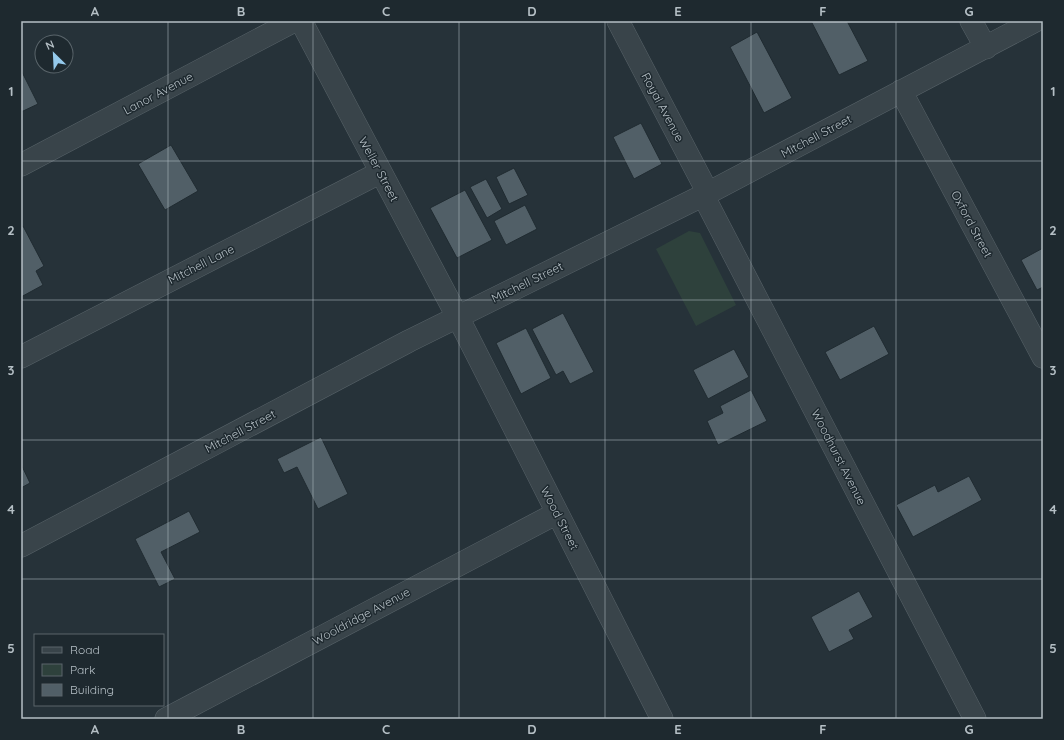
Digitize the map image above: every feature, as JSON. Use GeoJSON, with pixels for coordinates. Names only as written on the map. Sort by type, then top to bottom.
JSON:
{"type":"FeatureCollection","features":[{"type":"Feature","properties":{"kind":"street","name":"Lanor Avenue"},"geometry":{"type":"LineString","coordinates":[[21,165],[294,21]]}},
{"type":"Feature","properties":{"kind":"street","name":"Weller Street"},"geometry":{"type":"LineString","coordinates":[[301,21],[457,317]]}},
{"type":"Feature","properties":{"kind":"street","name":"Royal Avenue"},"geometry":{"type":"LineString","coordinates":[[618,21],[705,194]]}},
{"type":"Feature","properties":{"kind":"street"},"geometry":{"type":"LineString","coordinates":[[971,21],[986,48]]}},
{"type":"Feature","properties":{"kind":"street","name":"Mitchell Street"},"geometry":{"type":"LineString","coordinates":[[21,546],[457,317],[705,194],[1035,21]]}},
{"type":"Feature","properties":{"kind":"street","name":"Oxford Street"},"geometry":{"type":"LineString","coordinates":[[901,91],[1043,357]]}},
{"type":"Feature","properties":{"kind":"street","name":"Mitchell Lane"},"geometry":{"type":"LineString","coordinates":[[21,357],[381,172]]}},
{"type":"Feature","properties":{"kind":"street","name":"Woodhurst Avenue"},"geometry":{"type":"LineString","coordinates":[[705,194],[975,719]]}},
{"type":"Feature","properties":{"kind":"street","name":"Wood Street"},"geometry":{"type":"LineString","coordinates":[[457,317],[662,719]]}},
{"type":"Feature","properties":{"kind":"street","name":"Wooldridge Avenue"},"geometry":{"type":"LineString","coordinates":[[166,719],[557,513]]}},
{"type":"Feature","properties":{"kind":"green space"},"geometry":{"type":"Polygon","coordinates":[[[689,231],[700,233],[736,305],[696,326],[656,249],[689,231]]]}},
{"type":"Feature","properties":{"kind":"building"},"geometry":{"type":"Polygon","coordinates":[[[811,21],[847,21],[868,61],[839,75],[811,21]]]}},
{"type":"Feature","properties":{"kind":"building"},"geometry":{"type":"Polygon","coordinates":[[[757,32],[792,98],[764,113],[730,47],[757,32]]]}},
{"type":"Feature","properties":{"kind":"building"},"geometry":{"type":"Polygon","coordinates":[[[21,70],[38,104],[21,112],[21,70]]]}},
{"type":"Feature","properties":{"kind":"building"},"geometry":{"type":"Polygon","coordinates":[[[641,123],[662,164],[634,179],[613,137],[641,123]]]}},
{"type":"Feature","properties":{"kind":"building"},"geometry":{"type":"Polygon","coordinates":[[[171,145],[198,191],[165,210],[138,164],[171,145]]]}},
{"type":"Feature","properties":{"kind":"building"},"geometry":{"type":"Polygon","coordinates":[[[514,168],[528,195],[509,204],[496,177],[514,168]]]}},
{"type":"Feature","properties":{"kind":"building"},"geometry":{"type":"Polygon","coordinates":[[[486,179],[502,209],[487,218],[470,187],[486,179]]]}},
{"type":"Feature","properties":{"kind":"building"},"geometry":{"type":"Polygon","coordinates":[[[465,190],[492,240],[457,258],[430,208],[465,190]]]}},
{"type":"Feature","properties":{"kind":"building"},"geometry":{"type":"Polygon","coordinates":[[[525,205],[537,229],[506,245],[494,221],[525,205]]]}},
{"type":"Feature","properties":{"kind":"building"},"geometry":{"type":"Polygon","coordinates":[[[23,226],[44,266],[36,271],[43,285],[21,297],[21,227],[23,226]]]}},
{"type":"Feature","properties":{"kind":"building"},"geometry":{"type":"Polygon","coordinates":[[[1043,248],[1043,287],[1037,290],[1021,260],[1043,248]]]}},
{"type":"Feature","properties":{"kind":"building"},"geometry":{"type":"Polygon","coordinates":[[[563,313],[594,372],[570,384],[563,371],[556,375],[532,329],[563,313]]]}},
{"type":"Feature","properties":{"kind":"building"},"geometry":{"type":"Polygon","coordinates":[[[874,326],[889,354],[840,380],[825,352],[874,326]]]}},
{"type":"Feature","properties":{"kind":"building"},"geometry":{"type":"Polygon","coordinates":[[[526,328],[551,378],[521,394],[496,343],[526,328]]]}},
{"type":"Feature","properties":{"kind":"building"},"geometry":{"type":"Polygon","coordinates":[[[734,349],[749,377],[708,399],[693,370],[734,349]]]}},
{"type":"Feature","properties":{"kind":"building"},"geometry":{"type":"Polygon","coordinates":[[[751,390],[767,421],[718,445],[707,421],[723,413],[720,406],[751,390]]]}},
{"type":"Feature","properties":{"kind":"building"},"geometry":{"type":"Polygon","coordinates":[[[321,437],[348,494],[318,509],[297,467],[284,473],[277,459],[321,437]]]}},
{"type":"Feature","properties":{"kind":"building"},"geometry":{"type":"Polygon","coordinates":[[[21,464],[30,483],[21,488],[21,464]]]}},
{"type":"Feature","properties":{"kind":"building"},"geometry":{"type":"Polygon","coordinates":[[[969,476],[982,500],[913,537],[896,505],[935,485],[938,492],[969,476]]]}},
{"type":"Feature","properties":{"kind":"building"},"geometry":{"type":"Polygon","coordinates":[[[189,511],[200,532],[161,552],[175,579],[159,587],[135,539],[189,511]]]}},
{"type":"Feature","properties":{"kind":"building"},"geometry":{"type":"Polygon","coordinates":[[[859,591],[873,617],[849,630],[854,639],[829,652],[811,617],[859,591]]]}}]}
